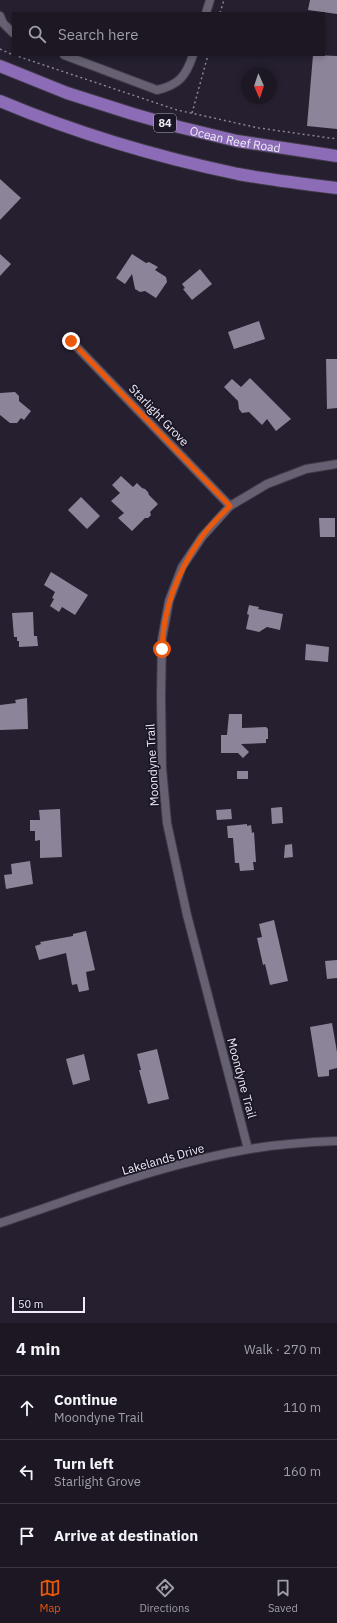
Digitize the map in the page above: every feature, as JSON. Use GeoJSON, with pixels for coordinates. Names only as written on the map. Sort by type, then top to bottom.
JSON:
{"type":"FeatureCollection","features":[{"type":"Feature","properties":{"kind":"main road","name":"Ocean Reef Road"},"geometry":{"type":"LineString","coordinates":[[0,66],[67,92],[133,114],[237,141],[337,156]]}},
{"type":"Feature","properties":{"kind":"main road"},"geometry":{"type":"LineString","coordinates":[[0,101],[32,115],[146,151],[238,174],[282,182],[337,188]]}},
{"type":"Feature","properties":{"kind":"street"},"geometry":{"type":"LineString","coordinates":[[206,12],[210,0]]}},
{"type":"Feature","properties":{"kind":"street"},"geometry":{"type":"LineString","coordinates":[[0,16],[3,23],[12,32]]}},
{"type":"Feature","properties":{"kind":"street"},"geometry":{"type":"LineString","coordinates":[[67,56],[157,90],[168,88],[177,82],[185,74],[193,56]]}},
{"type":"Feature","properties":{"kind":"street","name":"Starlight Grove"},"geometry":{"type":"LineString","coordinates":[[71,341],[230,506]]}},
{"type":"Feature","properties":{"kind":"street","name":"Moondyne Trail"},"geometry":{"type":"LineString","coordinates":[[248,1149],[187,914],[167,823],[162,768],[162,644],[169,601],[182,567],[202,537],[230,506],[266,484],[306,469],[337,464]]}},
{"type":"Feature","properties":{"kind":"street","name":"Lakelands Drive"},"geometry":{"type":"LineString","coordinates":[[0,1223],[135,1178],[194,1161],[248,1149],[287,1143],[337,1140]]}},
{"type":"Feature","properties":{"kind":"path"},"geometry":{"type":"LineString","coordinates":[[220,12],[224,0]]}},
{"type":"Feature","properties":{"kind":"path"},"geometry":{"type":"LineString","coordinates":[[0,49],[12,55]]}},
{"type":"Feature","properties":{"kind":"path"},"geometry":{"type":"LineString","coordinates":[[16,56],[101,85],[192,113],[259,128],[337,139]]}},
{"type":"Feature","properties":{"kind":"path"},"geometry":{"type":"LineString","coordinates":[[192,113],[208,56]]}},
{"type":"Feature","properties":{"kind":"building"},"geometry":{"type":"Polygon","coordinates":[[[310,0],[337,0],[337,14],[308,10],[310,0]]]}},
{"type":"Feature","properties":{"kind":"building"},"geometry":{"type":"Polygon","coordinates":[[[313,56],[337,56],[337,129],[307,126],[313,56]]]}},
{"type":"Feature","properties":{"kind":"building"},"geometry":{"type":"Polygon","coordinates":[[[0,179],[21,198],[0,220],[0,179]]]}},
{"type":"Feature","properties":{"kind":"building"},"geometry":{"type":"Polygon","coordinates":[[[0,254],[11,264],[0,276],[0,254]]]}},
{"type":"Feature","properties":{"kind":"building"},"geometry":{"type":"Polygon","coordinates":[[[132,254],[146,263],[149,262],[158,267],[155,270],[166,277],[167,282],[156,298],[145,291],[140,292],[135,289],[132,274],[125,284],[116,278],[132,254]]]}},
{"type":"Feature","properties":{"kind":"building"},"geometry":{"type":"Polygon","coordinates":[[[200,269],[212,284],[192,300],[183,289],[185,288],[182,284],[200,269]]]}},
{"type":"Feature","properties":{"kind":"building"},"geometry":{"type":"Polygon","coordinates":[[[259,321],[265,339],[234,349],[228,332],[259,321]]]}},
{"type":"Feature","properties":{"kind":"building"},"geometry":{"type":"Polygon","coordinates":[[[326,359],[337,359],[337,408],[327,409],[326,359]]]}},
{"type":"Feature","properties":{"kind":"building"},"geometry":{"type":"Polygon","coordinates":[[[250,378],[291,419],[276,431],[267,419],[262,425],[249,412],[242,413],[239,409],[238,401],[224,387],[232,379],[241,387],[250,378]]]}},
{"type":"Feature","properties":{"kind":"building"},"geometry":{"type":"Polygon","coordinates":[[[15,392],[19,396],[19,401],[31,411],[24,420],[21,418],[17,423],[10,423],[0,415],[0,393],[15,392]]]}},
{"type":"Feature","properties":{"kind":"building"},"geometry":{"type":"Polygon","coordinates":[[[121,476],[133,487],[137,483],[145,489],[158,504],[150,512],[151,515],[148,518],[145,518],[132,531],[118,518],[124,513],[111,501],[120,493],[112,485],[121,476]]]}},
{"type":"Feature","properties":{"kind":"building"},"geometry":{"type":"Polygon","coordinates":[[[81,497],[100,516],[87,529],[68,510],[81,497]]]}},
{"type":"Feature","properties":{"kind":"building"},"geometry":{"type":"Polygon","coordinates":[[[319,518],[335,518],[335,537],[320,537],[319,518]]]}},
{"type":"Feature","properties":{"kind":"building"},"geometry":{"type":"Polygon","coordinates":[[[51,572],[88,595],[75,615],[62,607],[59,612],[50,606],[54,599],[52,598],[55,592],[44,585],[51,572]]]}},
{"type":"Feature","properties":{"kind":"building"},"geometry":{"type":"Polygon","coordinates":[[[249,605],[259,607],[258,609],[283,614],[280,630],[267,627],[259,632],[246,629],[249,615],[247,614],[249,605]]]}},
{"type":"Feature","properties":{"kind":"building"},"geometry":{"type":"Polygon","coordinates":[[[33,612],[34,636],[37,636],[38,646],[19,647],[17,637],[14,637],[12,613],[33,612]]]}},
{"type":"Feature","properties":{"kind":"building"},"geometry":{"type":"Polygon","coordinates":[[[306,644],[329,647],[328,662],[305,660],[306,644]]]}},
{"type":"Feature","properties":{"kind":"building"},"geometry":{"type":"Polygon","coordinates":[[[27,698],[28,729],[0,730],[0,705],[16,703],[15,700],[27,698]]]}},
{"type":"Feature","properties":{"kind":"building"},"geometry":{"type":"Polygon","coordinates":[[[229,714],[242,714],[242,728],[266,727],[268,729],[268,739],[266,739],[266,743],[241,744],[249,752],[243,758],[238,753],[221,753],[221,735],[227,735],[229,714]]]}},
{"type":"Feature","properties":{"kind":"building"},"geometry":{"type":"Polygon","coordinates":[[[237,771],[248,771],[248,779],[237,779],[237,771]]]}},
{"type":"Feature","properties":{"kind":"building"},"geometry":{"type":"Polygon","coordinates":[[[282,807],[283,823],[272,824],[271,808],[282,807]]]}},
{"type":"Feature","properties":{"kind":"building"},"geometry":{"type":"Polygon","coordinates":[[[60,809],[62,857],[40,858],[40,840],[35,841],[35,831],[30,831],[30,820],[40,820],[39,810],[60,809]]]}},
{"type":"Feature","properties":{"kind":"building"},"geometry":{"type":"Polygon","coordinates":[[[231,809],[232,819],[217,820],[216,810],[231,809]]]}},
{"type":"Feature","properties":{"kind":"building"},"geometry":{"type":"Polygon","coordinates":[[[247,824],[247,826],[251,825],[252,833],[254,832],[256,862],[253,862],[254,870],[240,871],[239,863],[235,863],[233,838],[228,838],[227,826],[247,824]]]}},
{"type":"Feature","properties":{"kind":"building"},"geometry":{"type":"Polygon","coordinates":[[[292,844],[293,857],[284,858],[285,845],[292,844]]]}},
{"type":"Feature","properties":{"kind":"building"},"geometry":{"type":"Polygon","coordinates":[[[30,861],[33,884],[6,889],[4,875],[12,874],[11,864],[30,861]]]}},
{"type":"Feature","properties":{"kind":"building"},"geometry":{"type":"Polygon","coordinates":[[[274,920],[288,981],[270,985],[265,964],[263,965],[257,938],[262,937],[259,924],[274,920]]]}},
{"type":"Feature","properties":{"kind":"building"},"geometry":{"type":"Polygon","coordinates":[[[86,931],[95,970],[86,972],[89,990],[79,992],[77,984],[72,985],[66,953],[39,960],[35,946],[41,944],[40,942],[73,936],[73,934],[86,931]]]}},
{"type":"Feature","properties":{"kind":"building"},"geometry":{"type":"Polygon","coordinates":[[[337,960],[337,978],[327,979],[325,961],[337,960]]]}},
{"type":"Feature","properties":{"kind":"building"},"geometry":{"type":"Polygon","coordinates":[[[332,1023],[337,1052],[337,1068],[329,1070],[329,1076],[318,1077],[310,1027],[332,1023]]]}},
{"type":"Feature","properties":{"kind":"building"},"geometry":{"type":"Polygon","coordinates":[[[157,1049],[169,1099],[148,1104],[139,1070],[141,1070],[137,1054],[157,1049]]]}},
{"type":"Feature","properties":{"kind":"building"},"geometry":{"type":"Polygon","coordinates":[[[84,1054],[90,1080],[73,1085],[66,1059],[84,1054]]]}},
{"type":"Feature","properties":{"kind":"route"},"geometry":{"type":"LineString","coordinates":[[71,341],[230,506],[202,537],[182,567],[169,601],[162,639],[162,649]]}}]}
